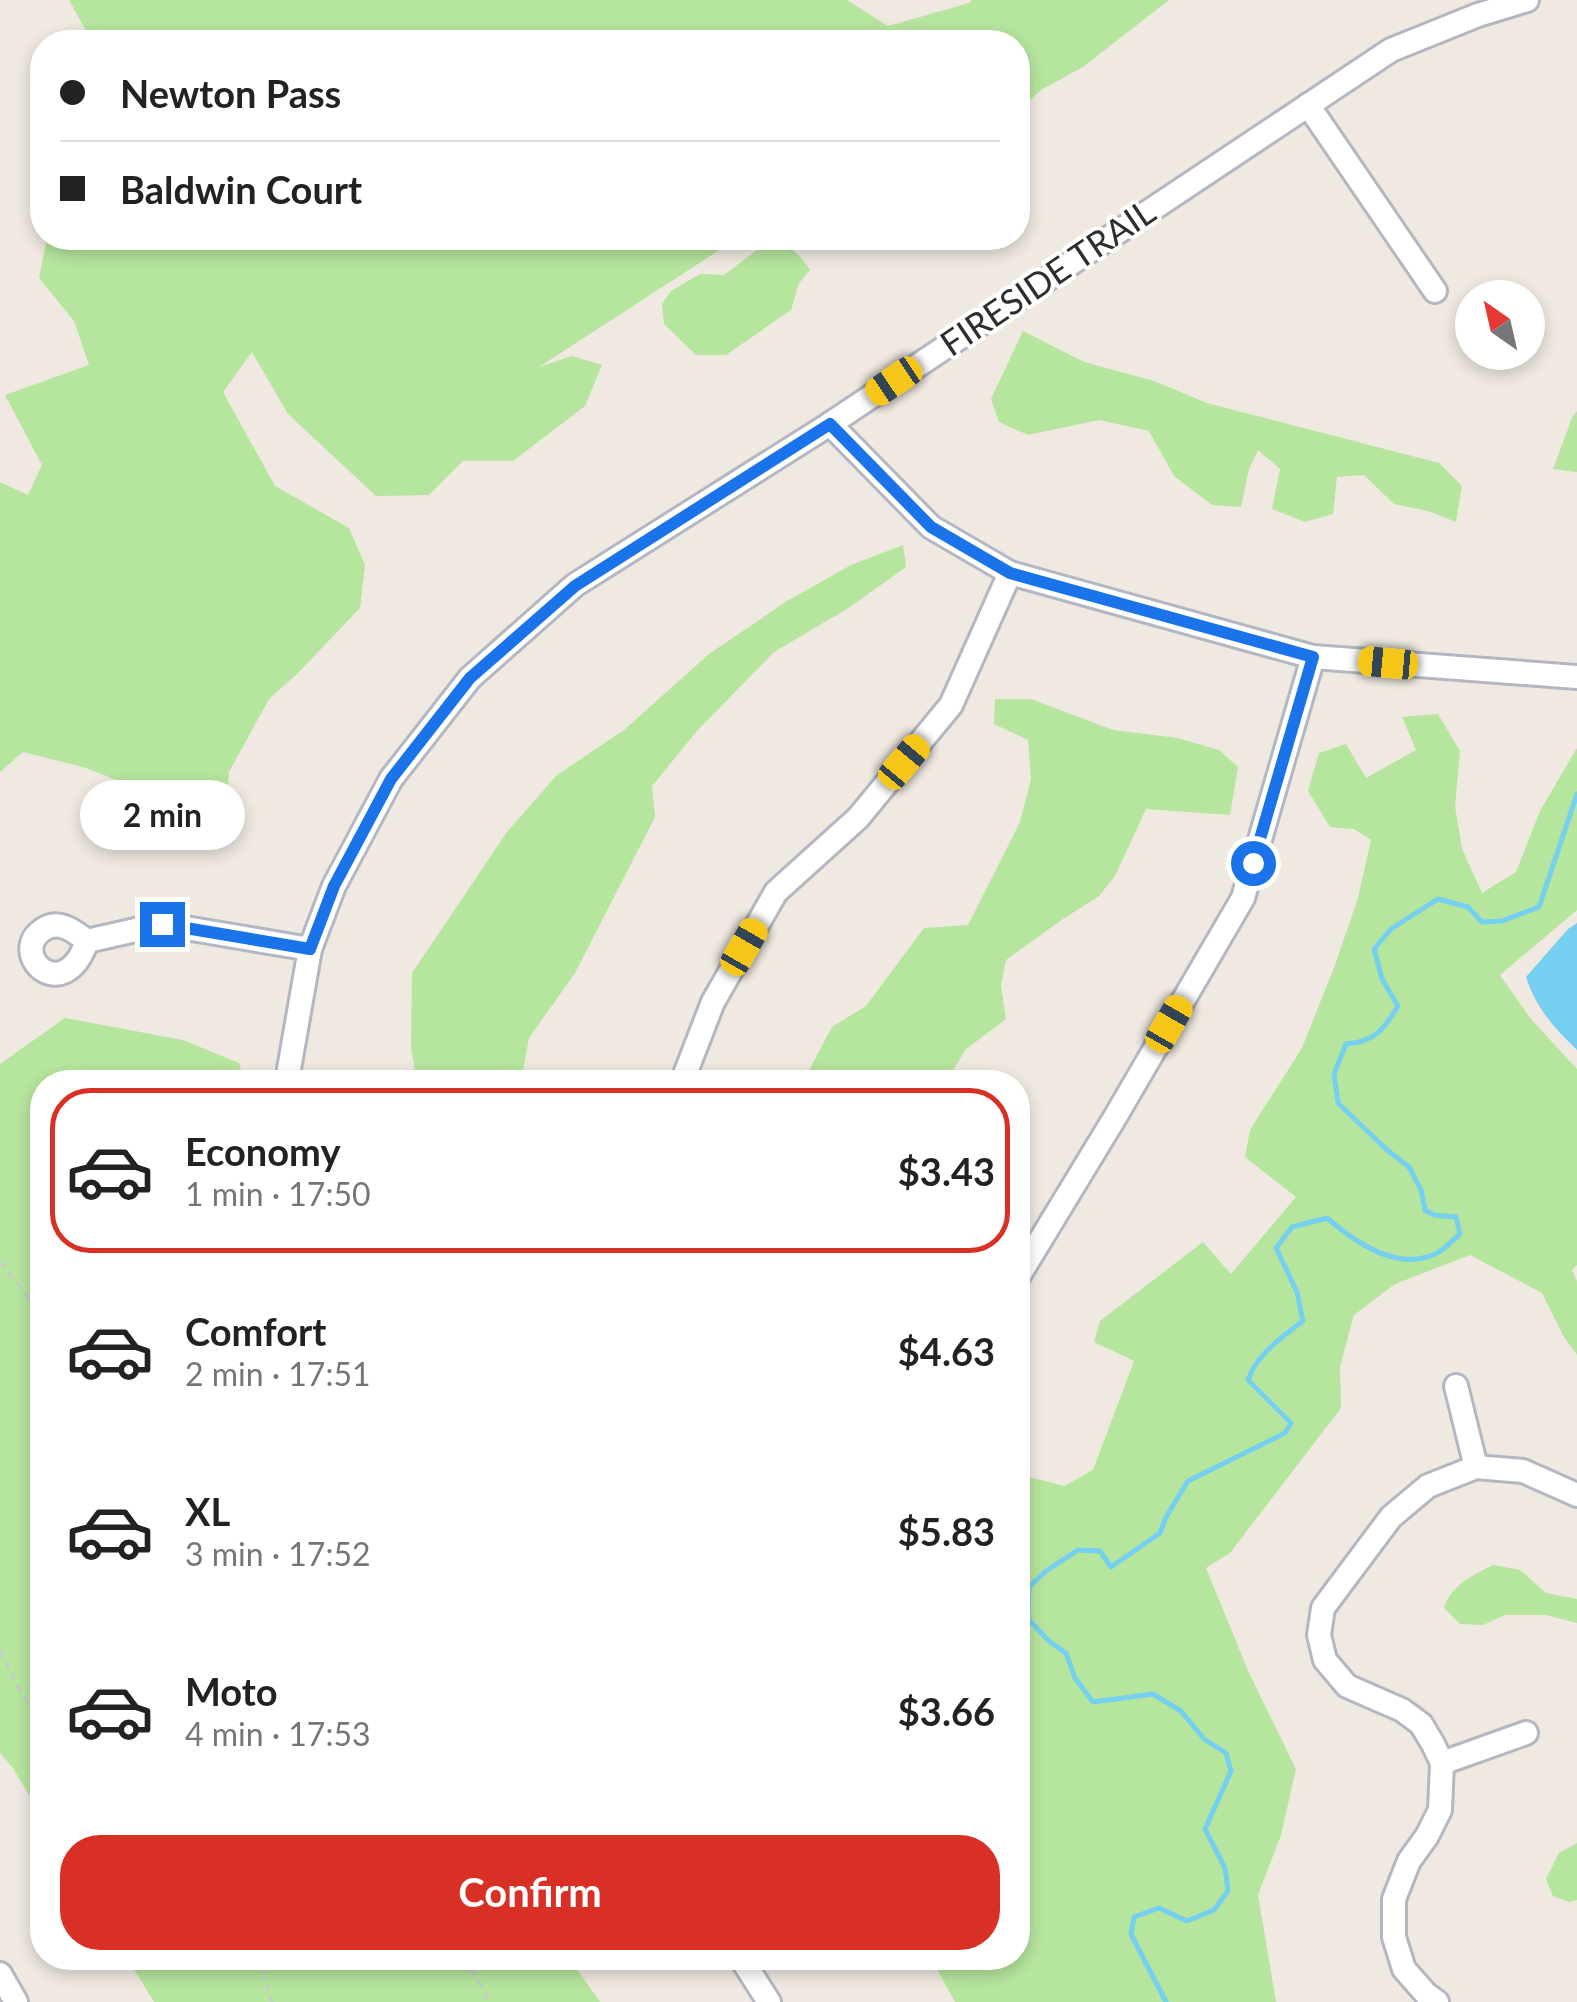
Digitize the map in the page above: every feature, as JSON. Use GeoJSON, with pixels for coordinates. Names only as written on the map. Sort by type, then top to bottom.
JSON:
{"type":"FeatureCollection","features":[{"type":"Feature","properties":{"kind":"street","name":"FIRESIDE TRAIL"},"geometry":{"type":"LineString","coordinates":[[289,1070],[310,949],[334,886],[391,779],[470,678],[575,586],[830,424],[1391,50],[1527,0]]}},
{"type":"Feature","properties":{"kind":"street"},"geometry":{"type":"LineString","coordinates":[[1308,105],[1436,291]]}},
{"type":"Feature","properties":{"kind":"street"},"geometry":{"type":"LineString","coordinates":[[830,424],[931,527],[1010,573],[1313,657],[1577,677]]}},
{"type":"Feature","properties":{"kind":"street"},"geometry":{"type":"LineString","coordinates":[[686,1070],[712,1002],[776,892],[858,818],[951,705],[1010,573]]}},
{"type":"Feature","properties":{"kind":"street"},"geometry":{"type":"LineString","coordinates":[[1030,1256],[1243,898],[1313,657]]}},
{"type":"Feature","properties":{"kind":"street"},"geometry":{"type":"LineString","coordinates":[[87,941],[162,924],[310,949]]}},
{"type":"Feature","properties":{"kind":"street"},"geometry":{"type":"LineString","coordinates":[[1456,1386],[1476,1467]]}},
{"type":"Feature","properties":{"kind":"street"},"geometry":{"type":"LineString","coordinates":[[1437,2002],[1387,1951],[1394,1937],[1394,1899],[1409,1861],[1440,1810],[1442,1763],[1421,1724],[1402,1710],[1347,1686],[1325,1660],[1319,1634],[1323,1608],[1390,1517],[1428,1486],[1476,1467],[1522,1471],[1577,1494]]}},
{"type":"Feature","properties":{"kind":"street"},"geometry":{"type":"LineString","coordinates":[[1442,1763],[1526,1733]]}},
{"type":"Feature","properties":{"kind":"street"},"geometry":{"type":"LineString","coordinates":[[748,1970],[770,2002]]}},
{"type":"Feature","properties":{"kind":"street"},"geometry":{"type":"LineString","coordinates":[[0,1974],[16,2002]]}},
{"type":"Feature","properties":{"kind":"path"},"geometry":{"type":"LineString","coordinates":[[0,1262],[30,1300]]}},
{"type":"Feature","properties":{"kind":"path"},"geometry":{"type":"LineString","coordinates":[[0,1650],[30,1705]]}},
{"type":"Feature","properties":{"kind":"path"},"geometry":{"type":"LineString","coordinates":[[264,1970],[272,2002]]}},
{"type":"Feature","properties":{"kind":"path"},"geometry":{"type":"LineString","coordinates":[[471,1970],[490,2002]]}},
{"type":"Feature","properties":{"kind":"green space"},"geometry":{"type":"Polygon","coordinates":[[[69,0],[847,0],[888,26],[972,0],[1169,0],[1083,67],[1030,100],[1030,30],[85,30],[69,0]]]}},
{"type":"Feature","properties":{"kind":"green space"},"geometry":{"type":"Polygon","coordinates":[[[45,250],[719,250],[539,367],[572,356],[602,365],[585,406],[513,461],[463,461],[429,495],[376,496],[288,414],[252,352],[223,392],[275,486],[349,528],[365,565],[360,608],[269,699],[229,772],[227,798],[204,821],[154,795],[86,768],[23,752],[0,772],[0,482],[28,495],[42,465],[5,395],[89,365],[74,321],[39,278],[45,250]]]}},
{"type":"Feature","properties":{"kind":"green space"},"geometry":{"type":"Polygon","coordinates":[[[757,250],[793,250],[810,270],[799,283],[791,310],[726,355],[696,355],[664,324],[662,304],[671,291],[700,274],[724,275],[757,250]]]}},
{"type":"Feature","properties":{"kind":"green space"},"geometry":{"type":"Polygon","coordinates":[[[1023,331],[1084,362],[1154,381],[1207,403],[1439,463],[1462,486],[1456,522],[1394,504],[1364,475],[1337,477],[1333,514],[1305,522],[1272,509],[1280,469],[1258,450],[1249,469],[1241,507],[1212,505],[1174,476],[1149,431],[1099,420],[1028,435],[999,422],[991,399],[1023,331]]]}},
{"type":"Feature","properties":{"kind":"green space"},"geometry":{"type":"Polygon","coordinates":[[[1577,411],[1577,472],[1553,469],[1572,418],[1577,411]]]}},
{"type":"Feature","properties":{"kind":"green space"},"geometry":{"type":"Polygon","coordinates":[[[903,545],[906,567],[847,609],[774,652],[697,731],[652,786],[655,817],[575,973],[529,1038],[523,1070],[415,1070],[411,1048],[412,973],[507,832],[557,775],[624,730],[709,654],[787,601],[851,565],[903,545]]]}},
{"type":"Feature","properties":{"kind":"green space"},"geometry":{"type":"Polygon","coordinates":[[[995,699],[1031,699],[1113,730],[1178,738],[1219,750],[1238,767],[1230,815],[1146,809],[1115,876],[1099,896],[1006,960],[1001,986],[1006,1019],[966,1049],[953,1070],[809,1070],[832,1027],[866,1006],[924,928],[968,925],[1020,822],[1031,779],[1028,740],[994,724],[995,699]]]}},
{"type":"Feature","properties":{"kind":"green space"},"geometry":{"type":"Polygon","coordinates":[[[1438,714],[1460,751],[1455,806],[1462,849],[1482,893],[1516,872],[1540,811],[1577,748],[1577,910],[1500,975],[1530,1018],[1577,1069],[1577,1265],[1572,1270],[1577,1281],[1577,1355],[1542,1293],[1470,1255],[1395,1284],[1354,1315],[1340,1367],[1341,1408],[1230,1553],[1206,1568],[1249,1673],[1296,1769],[1281,1835],[1258,1895],[1276,2002],[955,2002],[938,1970],[1030,1970],[1030,1477],[1064,1486],[1093,1470],[1134,1361],[1094,1342],[1100,1321],[1203,1242],[1231,1274],[1296,1197],[1245,1157],[1250,1130],[1302,1048],[1358,898],[1371,840],[1354,829],[1330,827],[1308,791],[1319,753],[1346,744],[1366,778],[1416,750],[1402,717],[1438,714]]]}},
{"type":"Feature","properties":{"kind":"green space"},"geometry":{"type":"Polygon","coordinates":[[[65,1018],[183,1040],[239,1063],[241,1070],[30,1070],[30,1797],[0,1753],[0,1064],[65,1018]]]}},
{"type":"Feature","properties":{"kind":"green space"},"geometry":{"type":"Polygon","coordinates":[[[1493,1565],[1520,1570],[1546,1593],[1577,1599],[1577,1623],[1546,1615],[1505,1615],[1483,1625],[1460,1624],[1444,1608],[1447,1600],[1464,1582],[1493,1565]]]}},
{"type":"Feature","properties":{"kind":"green space"},"geometry":{"type":"Polygon","coordinates":[[[1577,1843],[1577,1900],[1569,1902],[1553,1896],[1546,1879],[1559,1853],[1577,1843]]]}},
{"type":"Feature","properties":{"kind":"green space"},"geometry":{"type":"Polygon","coordinates":[[[134,1970],[577,1970],[600,2002],[154,2002],[134,1970]]]}},
{"type":"Feature","properties":{"kind":"water"},"geometry":{"type":"Polygon","coordinates":[[[1577,923],[1577,1050],[1547,1017],[1526,977],[1577,923]]]}},
{"type":"Feature","properties":{"kind":"waterway"},"geometry":{"type":"LineString","coordinates":[[1030,1586],[1078,1550],[1100,1551],[1111,1567],[1160,1533],[1188,1481],[1285,1433],[1291,1423],[1248,1380],[1264,1354],[1303,1321],[1297,1292],[1276,1248],[1292,1227],[1327,1218],[1376,1251],[1405,1259],[1435,1254],[1460,1234],[1456,1217],[1425,1210],[1421,1190],[1409,1167],[1338,1103],[1334,1074],[1346,1044],[1378,1033],[1398,1006],[1382,979],[1374,949],[1391,929],[1438,899],[1468,907],[1482,922],[1502,921],[1539,907],[1577,794]]}},
{"type":"Feature","properties":{"kind":"waterway"},"geometry":{"type":"LineString","coordinates":[[1030,1621],[1066,1653],[1075,1678],[1093,1702],[1153,1694],[1181,1711],[1204,1739],[1226,1753],[1231,1771],[1205,1829],[1225,1868],[1228,1891],[1214,1910],[1187,1921],[1159,1908],[1134,1917],[1131,1934],[1166,2002]]}},
{"type":"Feature","properties":{"kind":"route"},"geometry":{"type":"LineString","coordinates":[[162,924],[310,949],[334,886],[391,779],[470,678],[575,586],[830,424],[931,527],[1010,573],[1313,657],[1253,863]]}}]}
